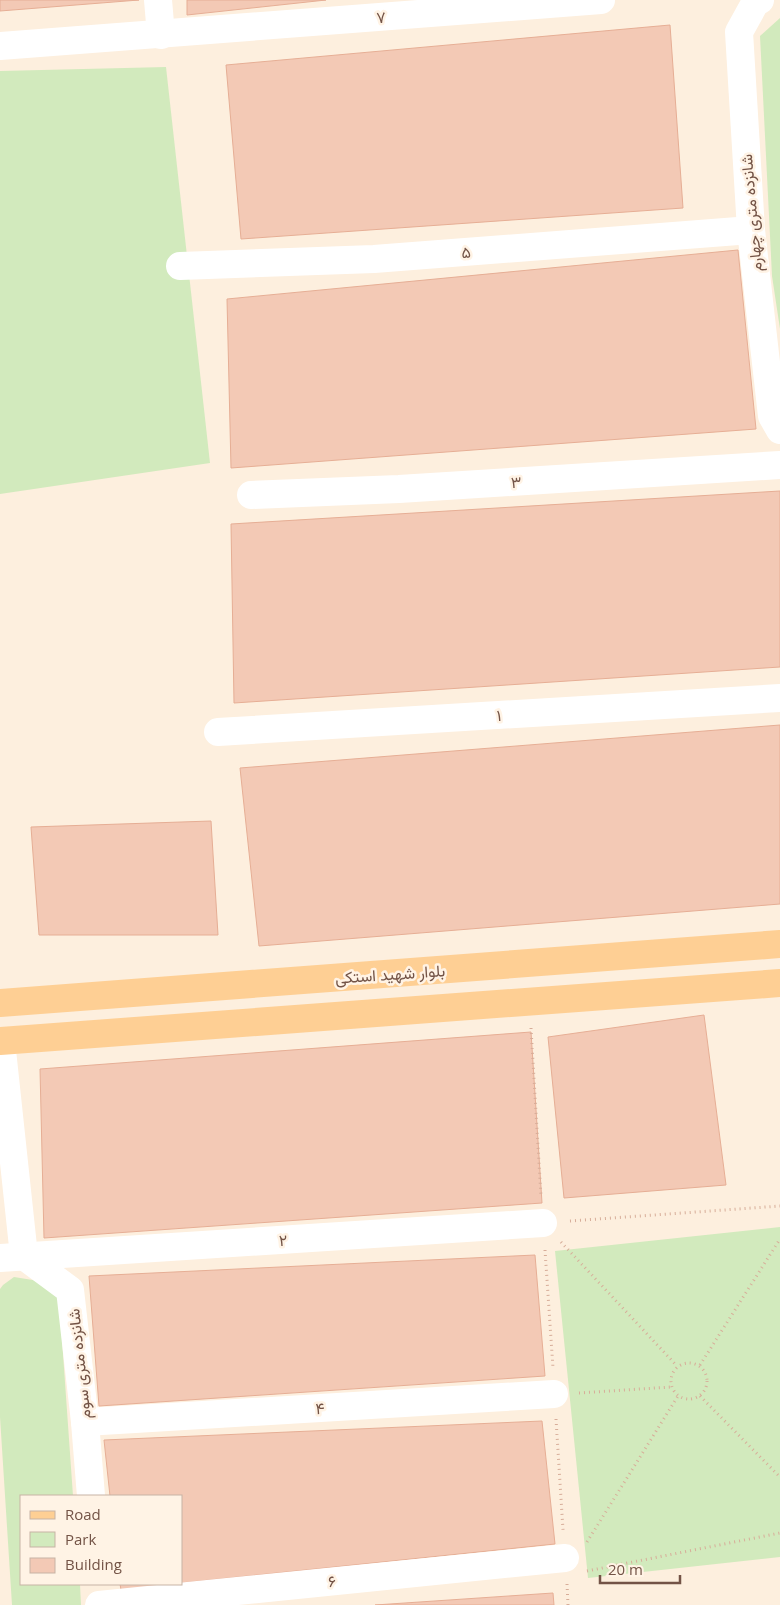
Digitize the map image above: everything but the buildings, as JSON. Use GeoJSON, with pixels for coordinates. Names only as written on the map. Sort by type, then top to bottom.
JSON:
{"type":"FeatureCollection","features":[{"type":"Feature","properties":{"kind":"main road","name":"بلوار شهید استکی"},"geometry":{"type":"LineString","coordinates":[[0,1003],[780,944]]}},
{"type":"Feature","properties":{"kind":"main road"},"geometry":{"type":"LineString","coordinates":[[1,1041],[780,984]]}},
{"type":"Feature","properties":{"kind":"street"},"geometry":{"type":"LineString","coordinates":[[158,0],[161,34]]}},
{"type":"Feature","properties":{"kind":"street","name":"۷"},"geometry":{"type":"LineString","coordinates":[[0,46],[601,0]]}},
{"type":"Feature","properties":{"kind":"street","name":"شانزده متری چهارم"},"geometry":{"type":"LineString","coordinates":[[760,0],[755,3],[739,32],[751,230],[772,416],[780,430]]}},
{"type":"Feature","properties":{"kind":"street","name":"۵"},"geometry":{"type":"LineString","coordinates":[[180,266],[374,259],[751,230]]}},
{"type":"Feature","properties":{"kind":"street","name":"۳"},"geometry":{"type":"LineString","coordinates":[[251,495],[399,489],[780,465]]}},
{"type":"Feature","properties":{"kind":"street","name":"۱"},"geometry":{"type":"LineString","coordinates":[[218,732],[780,698]]}},
{"type":"Feature","properties":{"kind":"street"},"geometry":{"type":"LineString","coordinates":[[0,1277],[12,1257],[1,1041]]}},
{"type":"Feature","properties":{"kind":"street","name":"۲"},"geometry":{"type":"LineString","coordinates":[[12,1257],[543,1223]]}},
{"type":"Feature","properties":{"kind":"street","name":"شانزده متری سوم"},"geometry":{"type":"LineString","coordinates":[[12,1257],[70,1290],[85,1422],[91,1495]]}},
{"type":"Feature","properties":{"kind":"street","name":"۴"},"geometry":{"type":"LineString","coordinates":[[85,1422],[554,1394]]}},
{"type":"Feature","properties":{"kind":"street","name":"۶"},"geometry":{"type":"LineString","coordinates":[[99,1605],[572,1559]]}},
{"type":"Feature","properties":{"kind":"street"},"geometry":{"type":"LineString","coordinates":[[97,1585],[99,1605]]}},
{"type":"Feature","properties":{"kind":"path"},"geometry":{"type":"LineString","coordinates":[[529,1002],[554,1394],[572,1559],[568,1605]]}},
{"type":"Feature","properties":{"kind":"path"},"geometry":{"type":"LineString","coordinates":[[543,1223],[780,1206]]}},
{"type":"Feature","properties":{"kind":"path"},"geometry":{"type":"LineString","coordinates":[[543,1223],[678,1366]]}},
{"type":"Feature","properties":{"kind":"path"},"geometry":{"type":"LineString","coordinates":[[700,1365],[780,1239]]}},
{"type":"Feature","properties":{"kind":"path"},"geometry":{"type":"LineString","coordinates":[[689,1362],[700,1365],[707,1375],[707,1387],[700,1396],[689,1400],[678,1396],[671,1387],[670,1375],[678,1366],[689,1362]]}},
{"type":"Feature","properties":{"kind":"path"},"geometry":{"type":"LineString","coordinates":[[554,1394],[671,1387]]}},
{"type":"Feature","properties":{"kind":"path"},"geometry":{"type":"LineString","coordinates":[[572,1559],[678,1396]]}},
{"type":"Feature","properties":{"kind":"path"},"geometry":{"type":"LineString","coordinates":[[700,1396],[780,1477]]}},
{"type":"Feature","properties":{"kind":"path"},"geometry":{"type":"LineString","coordinates":[[572,1559],[780,1532]]}},
{"type":"Feature","properties":{"kind":"green space"},"geometry":{"type":"Polygon","coordinates":[[[780,18],[780,329],[772,276],[760,36],[780,18]]]}},
{"type":"Feature","properties":{"kind":"green space"},"geometry":{"type":"Polygon","coordinates":[[[166,67],[210,463],[0,494],[0,71],[166,67]]]}},
{"type":"Feature","properties":{"kind":"green space"},"geometry":{"type":"Polygon","coordinates":[[[780,1227],[780,1557],[588,1578],[555,1251],[780,1227]]]}},
{"type":"Feature","properties":{"kind":"green space"},"geometry":{"type":"Polygon","coordinates":[[[14,1277],[45,1282],[59,1297],[73,1495],[20,1495],[20,1585],[80,1585],[81,1605],[12,1605],[0,1417],[0,1289],[14,1277]]]}}]}
